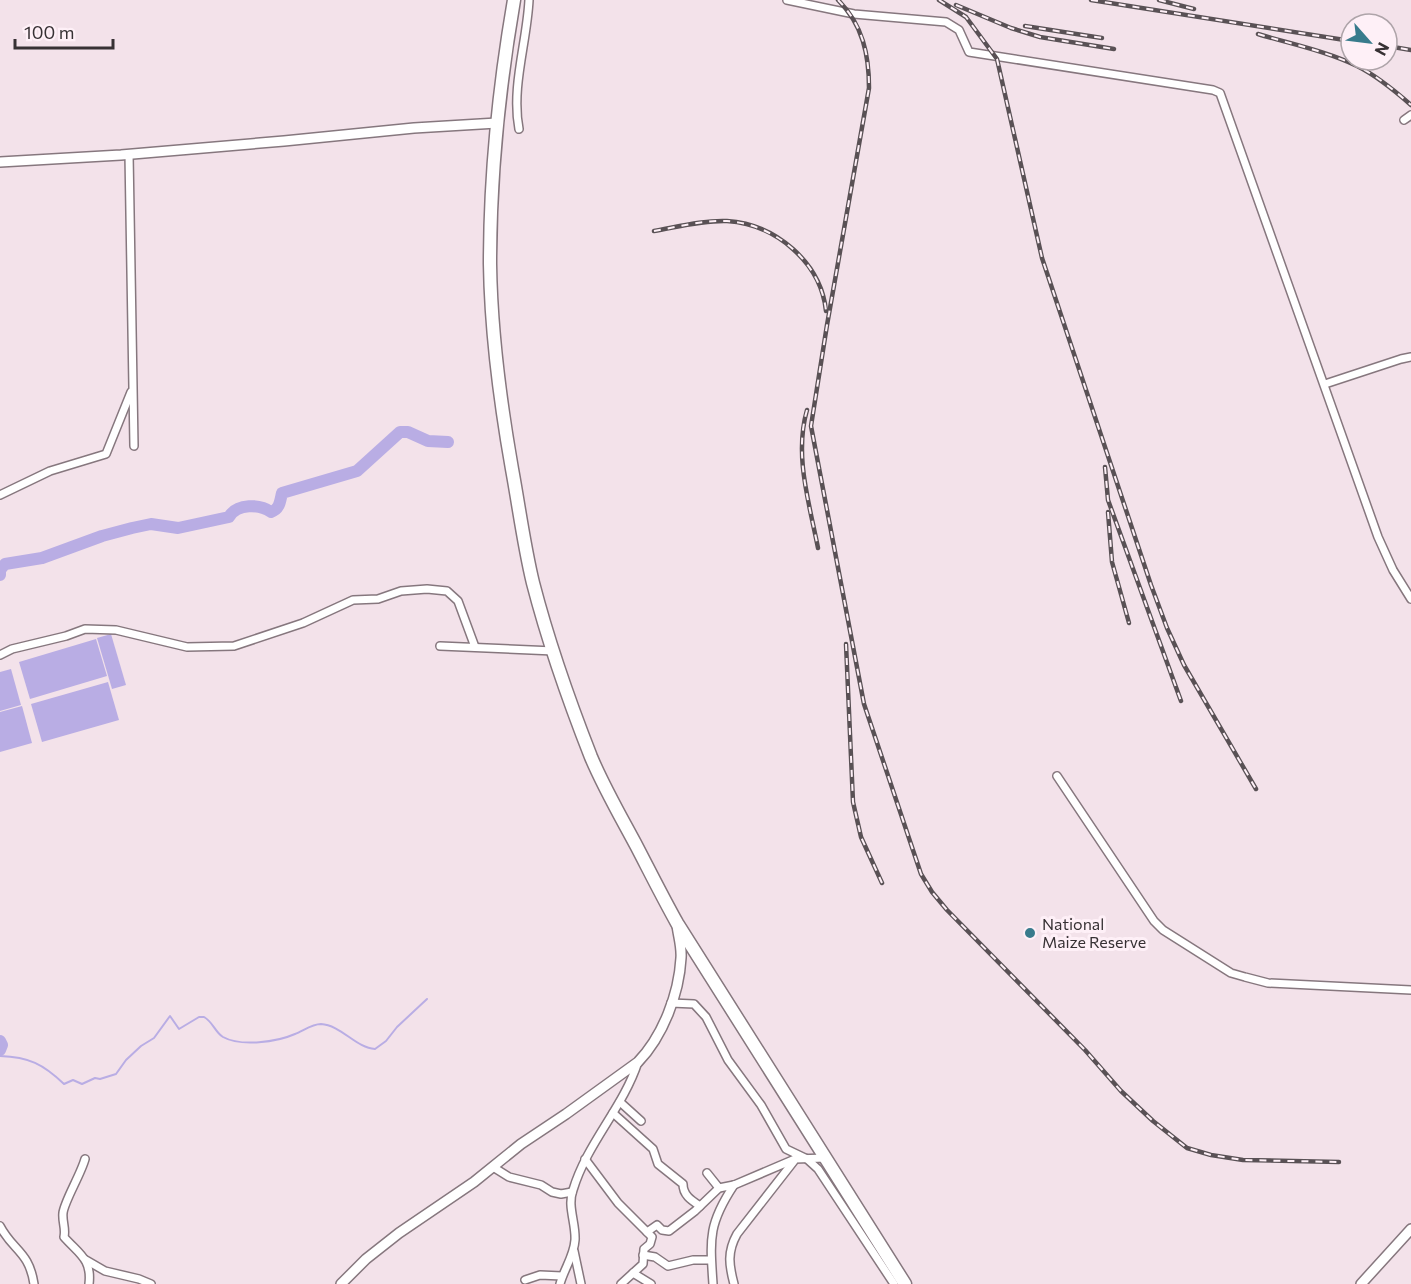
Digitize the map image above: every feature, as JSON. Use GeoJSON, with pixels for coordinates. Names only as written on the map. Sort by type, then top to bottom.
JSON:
{"type":"FeatureCollection","features":[{"type":"Feature","properties":{"kind":"highway"},"geometry":{"type":"LineString","coordinates":[[514,0],[496,123],[490,265],[498,391],[533,582],[554,651],[591,757],[612,803],[677,924],[905,1284]]}},
{"type":"Feature","properties":{"kind":"street"},"geometry":{"type":"LineString","coordinates":[[519,129],[517,119],[520,64],[529,0]]}},
{"type":"Feature","properties":{"kind":"street"},"geometry":{"type":"LineString","coordinates":[[787,0],[854,14],[946,22],[958,30],[969,52],[1217,91],[1223,97],[1384,553],[1411,599]]}},
{"type":"Feature","properties":{"kind":"street"},"geometry":{"type":"LineString","coordinates":[[0,162],[129,154],[414,128],[496,123]]}},
{"type":"Feature","properties":{"kind":"street"},"geometry":{"type":"LineString","coordinates":[[129,154],[134,446]]}},
{"type":"Feature","properties":{"kind":"street"},"geometry":{"type":"LineString","coordinates":[[1324,384],[1411,357]]}},
{"type":"Feature","properties":{"kind":"street"},"geometry":{"type":"LineString","coordinates":[[0,495],[50,471],[106,454],[133,390]]}},
{"type":"Feature","properties":{"kind":"street"},"geometry":{"type":"LineString","coordinates":[[0,655],[12,649],[85,629],[116,630],[187,648],[234,646],[303,623],[353,600],[378,599],[401,591],[427,589],[447,591],[458,601],[475,647]]}},
{"type":"Feature","properties":{"kind":"street"},"geometry":{"type":"LineString","coordinates":[[440,646],[554,651]]}},
{"type":"Feature","properties":{"kind":"street"},"geometry":{"type":"LineString","coordinates":[[1057,776],[1154,921],[1162,930],[1231,973],[1268,982],[1411,990]]}},
{"type":"Feature","properties":{"kind":"street"},"geometry":{"type":"LineString","coordinates":[[341,1284],[366,1259],[399,1233],[474,1182],[521,1144],[638,1062],[657,1035],[671,1003],[681,956],[677,924]]}},
{"type":"Feature","properties":{"kind":"street"},"geometry":{"type":"LineString","coordinates":[[671,1003],[694,1004],[706,1017],[728,1060],[761,1105],[786,1149],[807,1159],[818,1169],[894,1284]]}},
{"type":"Feature","properties":{"kind":"street"},"geometry":{"type":"LineString","coordinates":[[581,1284],[574,1251],[572,1192],[590,1148],[620,1102],[633,1078],[638,1062]]}},
{"type":"Feature","properties":{"kind":"street"},"geometry":{"type":"LineString","coordinates":[[620,1102],[641,1121]]}},
{"type":"Feature","properties":{"kind":"street"},"geometry":{"type":"LineString","coordinates":[[613,1113],[653,1149],[658,1164],[683,1184],[685,1195],[700,1206]]}},
{"type":"Feature","properties":{"kind":"street"},"geometry":{"type":"LineString","coordinates":[[647,1232],[657,1225],[662,1230],[669,1231],[719,1188],[734,1185],[795,1159],[825,1158]]}},
{"type":"Feature","properties":{"kind":"street"},"geometry":{"type":"LineString","coordinates":[[85,1159],[63,1213],[66,1229],[64,1237],[86,1260],[105,1270],[151,1284]]}},
{"type":"Feature","properties":{"kind":"street"},"geometry":{"type":"LineString","coordinates":[[585,1159],[618,1203],[652,1237],[650,1244],[644,1249],[643,1264],[621,1284]]}},
{"type":"Feature","properties":{"kind":"street"},"geometry":{"type":"LineString","coordinates":[[734,1284],[729,1256],[731,1245],[795,1159]]}},
{"type":"Feature","properties":{"kind":"street"},"geometry":{"type":"LineString","coordinates":[[493,1167],[508,1177],[541,1185],[552,1192],[561,1194],[572,1192]]}},
{"type":"Feature","properties":{"kind":"street"},"geometry":{"type":"LineString","coordinates":[[707,1173],[719,1188]]}},
{"type":"Feature","properties":{"kind":"street"},"geometry":{"type":"LineString","coordinates":[[712,1284],[712,1226],[719,1209],[734,1185]]}},
{"type":"Feature","properties":{"kind":"street"},"geometry":{"type":"LineString","coordinates":[[0,1226],[7,1239],[20,1250],[27,1260],[34,1284]]}},
{"type":"Feature","properties":{"kind":"street"},"geometry":{"type":"LineString","coordinates":[[1362,1284],[1411,1229]]}},
{"type":"Feature","properties":{"kind":"street"},"geometry":{"type":"LineString","coordinates":[[525,1280],[540,1275],[561,1280],[574,1251]]}},
{"type":"Feature","properties":{"kind":"street"},"geometry":{"type":"LineString","coordinates":[[643,1255],[655,1257],[668,1266],[693,1260],[711,1260]]}},
{"type":"Feature","properties":{"kind":"street"},"geometry":{"type":"LineString","coordinates":[[86,1260],[90,1269],[89,1284]]}},
{"type":"Feature","properties":{"kind":"street"},"geometry":{"type":"LineString","coordinates":[[633,1273],[651,1284]]}},
{"type":"Feature","properties":{"kind":"shaded area"},"geometry":{"type":"Polygon","coordinates":[[[111,634],[126,685],[112,689],[97,638],[111,634]]]}},
{"type":"Feature","properties":{"kind":"shaded area"},"geometry":{"type":"Polygon","coordinates":[[[96,639],[107,676],[30,699],[19,662],[96,639]]]}},
{"type":"Feature","properties":{"kind":"shaded area"},"geometry":{"type":"Polygon","coordinates":[[[11,669],[21,705],[0,711],[0,672],[11,669]]]}},
{"type":"Feature","properties":{"kind":"shaded area"},"geometry":{"type":"Polygon","coordinates":[[[108,682],[119,720],[42,742],[31,704],[108,682]]]}},
{"type":"Feature","properties":{"kind":"shaded area"},"geometry":{"type":"Polygon","coordinates":[[[22,706],[32,743],[0,752],[0,712],[22,706]]]}},
{"type":"Feature","properties":{"kind":"waterway"},"geometry":{"type":"LineString","coordinates":[[0,575],[0,570],[5,564],[42,558],[102,536],[132,528],[151,524],[178,528],[229,517],[237,509],[249,506],[274,511],[278,507],[282,493],[357,471],[400,432],[408,432],[428,441],[448,442]]}},
{"type":"Feature","properties":{"kind":"waterway"},"geometry":{"type":"LineString","coordinates":[[0,1056],[35,1063],[64,1084],[73,1080],[82,1084],[95,1078],[100,1079],[116,1074],[126,1060],[154,1038],[170,1016],[179,1029],[199,1017],[204,1017],[223,1037],[249,1043],[279,1039],[314,1025],[328,1025],[361,1045],[375,1049],[386,1041],[397,1027],[427,999]]}},
{"type":"Feature","properties":{"kind":"waterway"},"geometry":{"type":"LineString","coordinates":[[0,1041],[2,1045],[0,1050]]}},
{"type":"Feature","properties":{"kind":"railway"},"geometry":{"type":"LineString","coordinates":[[838,0],[847,10],[863,41],[868,64],[869,88],[811,426],[864,704],[921,874],[947,910],[1085,1050],[1121,1091],[1187,1148],[1211,1155],[1243,1160],[1339,1162]]}},
{"type":"Feature","properties":{"kind":"railway"},"geometry":{"type":"LineString","coordinates":[[939,0],[966,17],[997,59],[1042,258],[1151,585],[1184,665],[1256,789]]}},
{"type":"Feature","properties":{"kind":"railway"},"geometry":{"type":"LineString","coordinates":[[1091,0],[1339,39]]}},
{"type":"Feature","properties":{"kind":"railway"},"geometry":{"type":"LineString","coordinates":[[1159,0],[1194,9]]}},
{"type":"Feature","properties":{"kind":"railway"},"geometry":{"type":"LineString","coordinates":[[956,5],[1011,28],[1040,37],[1114,49]]}},
{"type":"Feature","properties":{"kind":"railway"},"geometry":{"type":"LineString","coordinates":[[1025,26],[1102,38]]}},
{"type":"Feature","properties":{"kind":"railway"},"geometry":{"type":"LineString","coordinates":[[1258,34],[1321,52],[1357,66],[1385,84],[1411,105]]}},
{"type":"Feature","properties":{"kind":"railway"},"geometry":{"type":"LineString","coordinates":[[1399,48],[1411,50]]}},
{"type":"Feature","properties":{"kind":"railway"},"geometry":{"type":"LineString","coordinates":[[654,231],[718,221],[745,224],[762,229],[793,249],[805,262],[822,293],[826,311]]}},
{"type":"Feature","properties":{"kind":"railway"},"geometry":{"type":"LineString","coordinates":[[807,410],[803,427],[802,461],[818,548]]}},
{"type":"Feature","properties":{"kind":"railway"},"geometry":{"type":"LineString","coordinates":[[1105,467],[1108,500],[1181,701]]}},
{"type":"Feature","properties":{"kind":"railway"},"geometry":{"type":"LineString","coordinates":[[1108,512],[1112,562],[1129,623]]}},
{"type":"Feature","properties":{"kind":"railway"},"geometry":{"type":"LineString","coordinates":[[846,644],[853,802],[861,837],[882,883]]}},
{"type":"Feature","properties":{"kind":"place","name":"National Maize Reserve"},"geometry":{"type":"Point","coordinates":[1030,933]}}]}
